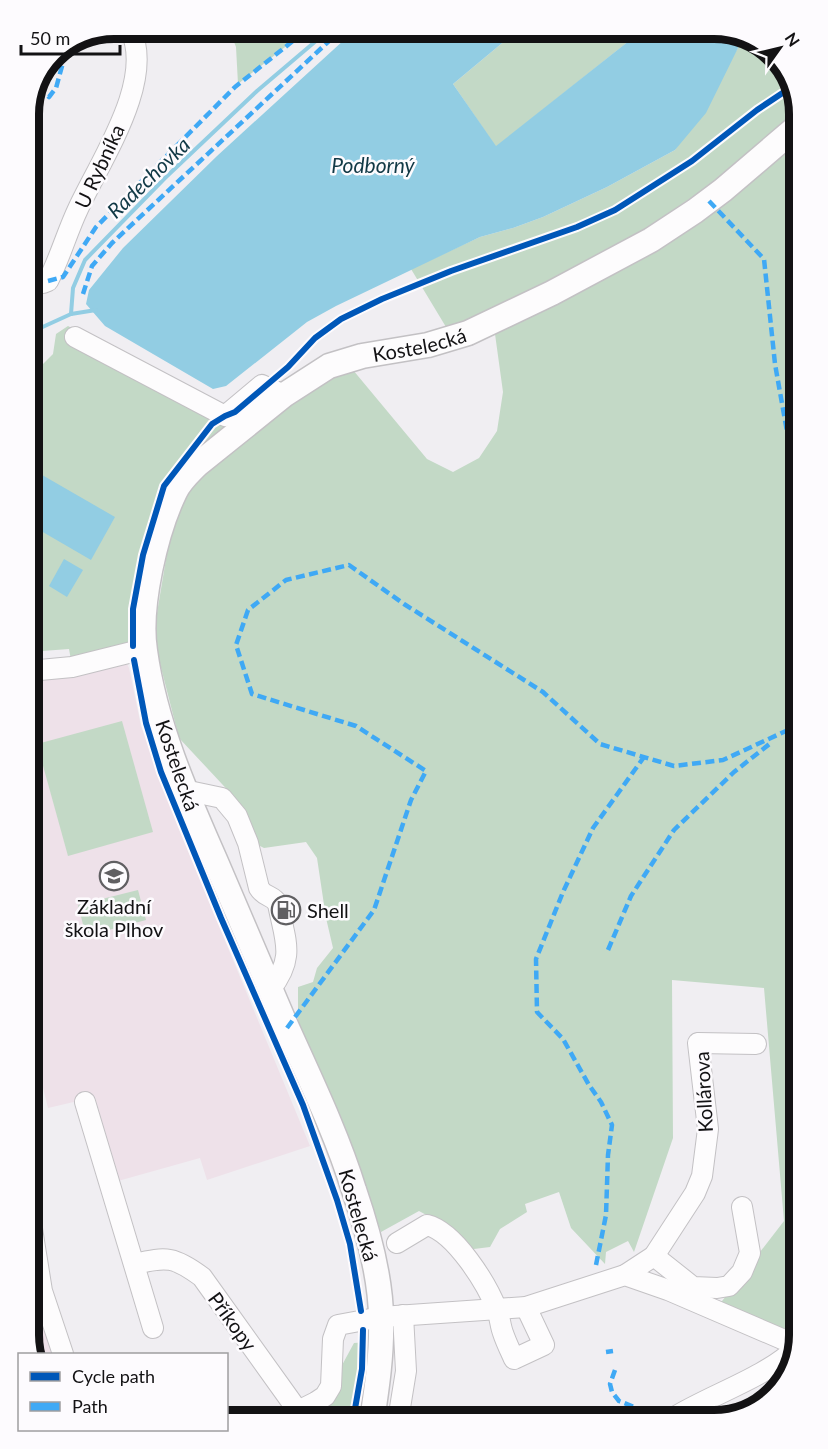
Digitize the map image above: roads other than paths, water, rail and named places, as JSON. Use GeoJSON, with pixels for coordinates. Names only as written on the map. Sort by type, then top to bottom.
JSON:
{"type":"FeatureCollection","features":[{"type":"Feature","properties":{"kind":"main road","name":"Kostelecká"},"geometry":{"type":"LineString","coordinates":[[373,1410],[380,1358],[392,1316],[354,1190],[320,1102],[184,790],[159,712],[144,649],[144,618],[155,550],[163,521],[176,490],[185,476],[284,395],[315,373],[339,362],[428,345],[468,333],[552,293],[651,240],[695,212],[789,134]]}},
{"type":"Feature","properties":{"kind":"street","name":"U Rybníka"},"geometry":{"type":"LineString","coordinates":[[39,282],[48,281],[77,210],[110,146],[135,86],[137,64],[133,39]]}},
{"type":"Feature","properties":{"kind":"street"},"geometry":{"type":"LineString","coordinates":[[75,338],[225,416],[261,386],[284,395]]}},
{"type":"Feature","properties":{"kind":"street"},"geometry":{"type":"LineString","coordinates":[[39,670],[72,667],[144,649]]}},
{"type":"Feature","properties":{"kind":"street"},"geometry":{"type":"LineString","coordinates":[[184,790],[222,798],[237,816],[248,843],[259,888],[263,894],[272,897],[278,904],[287,956],[282,975],[270,990]]}},
{"type":"Feature","properties":{"kind":"street","name":"Kollárova"},"geometry":{"type":"LineString","coordinates":[[301,1410],[325,1396],[331,1386],[333,1339],[338,1325],[392,1316],[526,1307],[625,1275],[654,1257],[695,1193],[702,1176],[708,1129],[698,1043],[756,1044]]}},
{"type":"Feature","properties":{"kind":"street"},"geometry":{"type":"LineString","coordinates":[[85,1102],[153,1328]]}},
{"type":"Feature","properties":{"kind":"street"},"geometry":{"type":"LineString","coordinates":[[654,1257],[693,1287],[729,1286],[742,1272],[750,1253],[741,1207]]}},
{"type":"Feature","properties":{"kind":"street"},"geometry":{"type":"LineString","coordinates":[[397,1243],[427,1226],[437,1228],[456,1244],[473,1267],[497,1310],[502,1332],[514,1359],[544,1345],[526,1307]]}},
{"type":"Feature","properties":{"kind":"street","name":"Příkopy"},"geometry":{"type":"LineString","coordinates":[[135,1264],[158,1258],[168,1259],[184,1264],[202,1277],[288,1410]]}},
{"type":"Feature","properties":{"kind":"street"},"geometry":{"type":"LineString","coordinates":[[625,1275],[668,1290],[788,1344]]}},
{"type":"Feature","properties":{"kind":"street"},"geometry":{"type":"LineString","coordinates":[[39,1298],[63,1353]]}},
{"type":"Feature","properties":{"kind":"street"},"geometry":{"type":"LineString","coordinates":[[392,1316],[406,1371],[400,1410]]}},
{"type":"Feature","properties":{"kind":"street"},"geometry":{"type":"LineString","coordinates":[[687,1410],[785,1359]]}},
{"type":"Feature","properties":{"kind":"water","name":"Podborný"},"geometry":{"type":"Polygon","coordinates":[[[345,39],[507,39],[453,84],[496,146],[631,39],[719,39],[738,43],[738,48],[706,113],[675,150],[607,187],[543,217],[480,237],[336,306],[307,322],[226,386],[213,389],[105,326],[86,304],[89,290],[123,248],[217,156],[345,39]]]}},
{"type":"Feature","properties":{"kind":"water"},"geometry":{"type":"Polygon","coordinates":[[[39,473],[115,517],[91,560],[39,530],[39,473]]]}},
{"type":"Feature","properties":{"kind":"water"},"geometry":{"type":"Polygon","coordinates":[[[64,559],[83,570],[67,597],[49,586],[64,559]]]}},
{"type":"Feature","properties":{"kind":"waterway","name":"Radechovka"},"geometry":{"type":"LineString","coordinates":[[71,314],[73,288],[85,260],[165,178],[257,91],[318,39]]}},
{"type":"Feature","properties":{"kind":"waterway","name":"Radechovka"},"geometry":{"type":"LineString","coordinates":[[39,329],[71,314],[96,310]]}},
{"type":"Feature","properties":{"kind":"place","name":"Základní škola Plhov"},"geometry":{"type":"Point","coordinates":[114,876]}},
{"type":"Feature","properties":{"kind":"place","name":"Shell"},"geometry":{"type":"Point","coordinates":[286,910]}}]}
